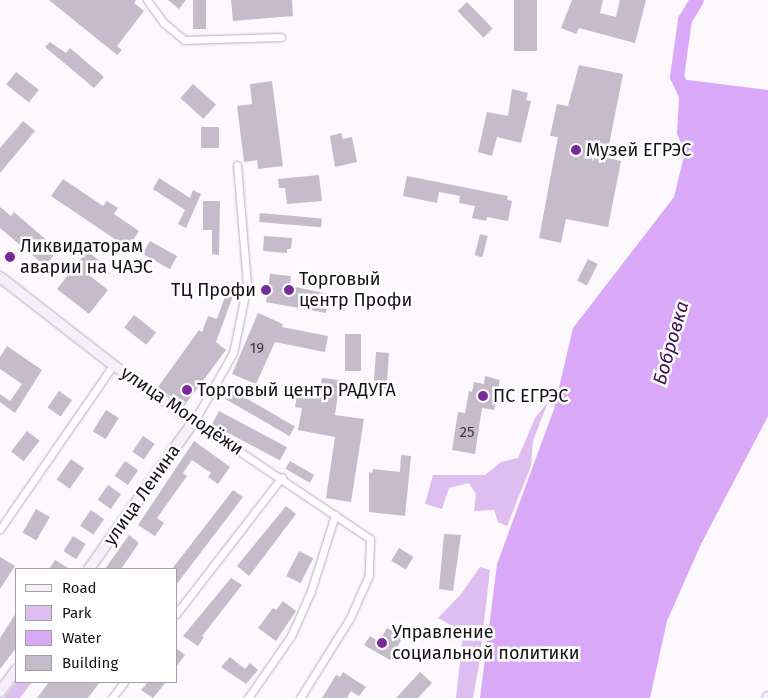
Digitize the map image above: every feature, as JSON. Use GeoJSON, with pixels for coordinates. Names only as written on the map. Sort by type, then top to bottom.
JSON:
{"type":"FeatureCollection","features":[{"type":"Feature","properties":{"kind":"street"},"geometry":{"type":"LineString","coordinates":[[147,0],[164,23],[184,40],[281,37]]}},
{"type":"Feature","properties":{"kind":"street"},"geometry":{"type":"LineString","coordinates":[[194,421],[233,353],[247,285],[237,165]]}},
{"type":"Feature","properties":{"kind":"street","name":"улица Молодёжи"},"geometry":{"type":"LineString","coordinates":[[0,277],[113,364],[194,421],[282,478],[370,539],[369,575],[350,618],[300,698]]}},
{"type":"Feature","properties":{"kind":"street"},"geometry":{"type":"LineString","coordinates":[[0,529],[113,364]]}},
{"type":"Feature","properties":{"kind":"street","name":"улица Ленина"},"geometry":{"type":"LineString","coordinates":[[90,568],[194,421]]}},
{"type":"Feature","properties":{"kind":"street"},"geometry":{"type":"LineString","coordinates":[[178,611],[282,478]]}},
{"type":"Feature","properties":{"kind":"street"},"geometry":{"type":"LineString","coordinates":[[248,698],[291,636],[311,591],[335,515]]}},
{"type":"Feature","properties":{"kind":"street"},"geometry":{"type":"LineString","coordinates":[[0,692],[15,671]]}},
{"type":"Feature","properties":{"kind":"street"},"geometry":{"type":"LineString","coordinates":[[112,698],[123,683]]}},
{"type":"Feature","properties":{"kind":"green space"},"geometry":{"type":"Polygon","coordinates":[[[548,402],[533,441],[531,466],[507,526],[498,522],[494,510],[474,511],[476,494],[469,483],[449,488],[442,509],[425,504],[433,475],[485,475],[501,462],[518,458],[535,418],[548,402]]]}},
{"type":"Feature","properties":{"kind":"green space"},"geometry":{"type":"Polygon","coordinates":[[[480,567],[490,570],[479,665],[473,698],[456,698],[463,632],[438,618],[461,594],[480,567]]]}},
{"type":"Feature","properties":{"kind":"green space"},"geometry":{"type":"Polygon","coordinates":[[[15,683],[31,683],[20,698],[4,698],[15,683]]]}},
{"type":"Feature","properties":{"kind":"water"},"geometry":{"type":"Polygon","coordinates":[[[680,79],[768,90],[768,416],[701,544],[667,621],[650,698],[480,698],[497,564],[554,409],[573,328],[674,197],[685,152],[677,134],[680,79]]]}},
{"type":"Feature","properties":{"kind":"building"},"geometry":{"type":"Polygon","coordinates":[[[49,0],[136,0],[134,3],[144,11],[117,46],[122,50],[117,55],[49,0]]]}},
{"type":"Feature","properties":{"kind":"building"},"geometry":{"type":"Polygon","coordinates":[[[168,0],[186,0],[179,9],[168,0]]]}},
{"type":"Feature","properties":{"kind":"building"},"geometry":{"type":"Polygon","coordinates":[[[193,0],[206,0],[206,29],[193,29],[193,0]]]}},
{"type":"Feature","properties":{"kind":"building"},"geometry":{"type":"Polygon","coordinates":[[[231,0],[292,0],[293,16],[233,21],[231,0]]]}},
{"type":"Feature","properties":{"kind":"building"},"geometry":{"type":"Polygon","coordinates":[[[514,0],[537,0],[537,51],[514,51],[514,0]]]}},
{"type":"Feature","properties":{"kind":"building"},"geometry":{"type":"Polygon","coordinates":[[[572,0],[603,0],[600,13],[616,17],[620,0],[646,0],[635,43],[579,28],[576,34],[561,28],[572,0]]]}},
{"type":"Feature","properties":{"kind":"building"},"geometry":{"type":"Polygon","coordinates":[[[467,2],[493,29],[483,38],[458,11],[467,2]]]}},
{"type":"Feature","properties":{"kind":"building"},"geometry":{"type":"Polygon","coordinates":[[[50,42],[66,53],[70,48],[104,77],[94,88],[45,47],[50,42]]]}},
{"type":"Feature","properties":{"kind":"building","name":"Музей ЕГРЭС"},"geometry":{"type":"Polygon","coordinates":[[[579,65],[623,74],[609,145],[597,143],[595,155],[621,161],[608,227],[566,219],[561,243],[539,238],[558,137],[550,136],[557,104],[568,106],[579,65]]]}},
{"type":"Feature","properties":{"kind":"building"},"geometry":{"type":"Polygon","coordinates":[[[16,72],[39,90],[29,102],[6,85],[16,72]]]}},
{"type":"Feature","properties":{"kind":"building"},"geometry":{"type":"Polygon","coordinates":[[[272,81],[283,166],[258,169],[257,160],[244,162],[237,106],[252,104],[250,84],[272,81]]]}},
{"type":"Feature","properties":{"kind":"building"},"geometry":{"type":"Polygon","coordinates":[[[193,84],[216,105],[203,119],[180,98],[193,84]]]}},
{"type":"Feature","properties":{"kind":"building"},"geometry":{"type":"Polygon","coordinates":[[[512,89],[528,93],[526,100],[531,101],[521,143],[497,137],[492,156],[478,152],[487,112],[508,116],[512,89]]]}},
{"type":"Feature","properties":{"kind":"building"},"geometry":{"type":"Polygon","coordinates":[[[23,121],[35,131],[0,173],[0,148],[23,121]]]}},
{"type":"Feature","properties":{"kind":"building"},"geometry":{"type":"Polygon","coordinates":[[[201,127],[219,127],[219,148],[201,148],[201,127]]]}},
{"type":"Feature","properties":{"kind":"building"},"geometry":{"type":"Polygon","coordinates":[[[341,133],[343,139],[352,137],[357,162],[335,167],[330,136],[341,133]]]}},
{"type":"Feature","properties":{"kind":"building"},"geometry":{"type":"Polygon","coordinates":[[[319,175],[322,201],[287,204],[285,188],[279,188],[278,179],[319,175]]]}},
{"type":"Feature","properties":{"kind":"building"},"geometry":{"type":"Polygon","coordinates":[[[407,176],[508,196],[507,200],[512,201],[508,221],[487,217],[486,221],[472,218],[475,206],[459,203],[460,196],[439,192],[437,203],[403,196],[407,176]]]}},
{"type":"Feature","properties":{"kind":"building"},"geometry":{"type":"Polygon","coordinates":[[[159,178],[190,198],[193,190],[201,194],[186,228],[178,224],[185,210],[153,189],[159,178]]]}},
{"type":"Feature","properties":{"kind":"building"},"geometry":{"type":"Polygon","coordinates":[[[63,179],[103,206],[107,201],[118,208],[114,214],[139,231],[128,248],[51,196],[63,179]]]}},
{"type":"Feature","properties":{"kind":"building"},"geometry":{"type":"Polygon","coordinates":[[[203,201],[220,201],[219,255],[212,254],[212,230],[203,230],[203,201]]]}},
{"type":"Feature","properties":{"kind":"building"},"geometry":{"type":"Polygon","coordinates":[[[0,207],[11,216],[14,212],[58,250],[45,266],[0,228],[0,207]]]}},
{"type":"Feature","properties":{"kind":"building"},"geometry":{"type":"Polygon","coordinates":[[[260,213],[322,218],[321,227],[259,222],[260,213]]]}},
{"type":"Feature","properties":{"kind":"building"},"geometry":{"type":"Polygon","coordinates":[[[480,234],[488,236],[482,257],[475,255],[480,234]]]}},
{"type":"Feature","properties":{"kind":"building"},"geometry":{"type":"Polygon","coordinates":[[[264,236],[292,238],[291,249],[287,249],[287,253],[263,251],[264,236]]]}},
{"type":"Feature","properties":{"kind":"building"},"geometry":{"type":"Polygon","coordinates":[[[150,241],[177,256],[170,269],[143,254],[150,241]]]}},
{"type":"Feature","properties":{"kind":"building"},"geometry":{"type":"Polygon","coordinates":[[[87,251],[101,262],[90,276],[108,290],[89,314],[57,289],[87,251]]]}},
{"type":"Feature","properties":{"kind":"building"},"geometry":{"type":"Polygon","coordinates":[[[588,259],[598,264],[587,285],[577,280],[588,259]]]}},
{"type":"Feature","properties":{"kind":"building","name":"Торговый центр Профи"},"geometry":{"type":"Polygon","coordinates":[[[270,274],[291,276],[290,286],[329,294],[326,313],[266,302],[270,274]]]}},
{"type":"Feature","properties":{"kind":"building"},"geometry":{"type":"Polygon","coordinates":[[[227,291],[234,293],[216,342],[226,350],[184,406],[158,387],[199,330],[202,332],[208,316],[217,319],[227,291]]]}},
{"type":"Feature","properties":{"kind":"building"},"geometry":{"type":"Polygon","coordinates":[[[258,313],[283,324],[282,327],[328,336],[325,352],[275,342],[256,384],[232,374],[258,313]]]}},
{"type":"Feature","properties":{"kind":"building"},"geometry":{"type":"Polygon","coordinates":[[[134,315],[156,332],[146,345],[124,328],[134,315]]]}},
{"type":"Feature","properties":{"kind":"building"},"geometry":{"type":"Polygon","coordinates":[[[345,334],[361,334],[361,371],[345,371],[345,334]]]}},
{"type":"Feature","properties":{"kind":"building"},"geometry":{"type":"Polygon","coordinates":[[[7,346],[42,370],[15,413],[0,402],[0,394],[10,401],[22,384],[0,369],[0,357],[7,346]]]}},
{"type":"Feature","properties":{"kind":"building"},"geometry":{"type":"Polygon","coordinates":[[[376,352],[389,353],[386,389],[373,388],[376,352]]]}},
{"type":"Feature","properties":{"kind":"building"},"geometry":{"type":"Polygon","coordinates":[[[485,376],[500,380],[494,410],[482,408],[475,454],[452,450],[458,412],[465,413],[469,391],[472,392],[474,382],[484,384],[485,376]]]}},
{"type":"Feature","properties":{"kind":"building"},"geometry":{"type":"Polygon","coordinates":[[[322,378],[340,380],[335,415],[364,419],[351,502],[326,498],[335,437],[298,430],[302,408],[295,407],[297,395],[319,398],[322,378]]]}},
{"type":"Feature","properties":{"kind":"building"},"geometry":{"type":"Polygon","coordinates":[[[230,389],[295,426],[289,436],[224,399],[230,389]]]}},
{"type":"Feature","properties":{"kind":"building"},"geometry":{"type":"Polygon","coordinates":[[[59,391],[72,400],[61,417],[48,407],[59,391]]]}},
{"type":"Feature","properties":{"kind":"building"},"geometry":{"type":"Polygon","coordinates":[[[106,410],[119,418],[105,439],[93,431],[106,410]]]}},
{"type":"Feature","properties":{"kind":"building"},"geometry":{"type":"Polygon","coordinates":[[[219,411],[287,447],[280,460],[212,424],[219,411]]]}},
{"type":"Feature","properties":{"kind":"building"},"geometry":{"type":"Polygon","coordinates":[[[27,431],[40,441],[24,461],[11,451],[27,431]]]}},
{"type":"Feature","properties":{"kind":"building"},"geometry":{"type":"Polygon","coordinates":[[[143,436],[155,444],[144,460],[132,452],[143,436]]]}},
{"type":"Feature","properties":{"kind":"building"},"geometry":{"type":"Polygon","coordinates":[[[194,441],[230,467],[218,484],[208,477],[211,473],[192,460],[183,473],[187,476],[157,518],[164,523],[155,536],[138,525],[194,441]]]}},
{"type":"Feature","properties":{"kind":"building"},"geometry":{"type":"Polygon","coordinates":[[[401,455],[411,456],[405,516],[369,512],[369,472],[372,473],[373,469],[400,472],[401,455]]]}},
{"type":"Feature","properties":{"kind":"building"},"geometry":{"type":"Polygon","coordinates":[[[71,459],[84,468],[70,489],[57,479],[71,459]]]}},
{"type":"Feature","properties":{"kind":"building"},"geometry":{"type":"Polygon","coordinates":[[[125,461],[138,470],[128,485],[115,476],[125,461]]]}},
{"type":"Feature","properties":{"kind":"building"},"geometry":{"type":"Polygon","coordinates":[[[290,461],[314,475],[310,483],[286,469],[290,461]]]}},
{"type":"Feature","properties":{"kind":"building"},"geometry":{"type":"Polygon","coordinates":[[[108,485],[121,494],[111,509],[98,500],[108,485]]]}},
{"type":"Feature","properties":{"kind":"building"},"geometry":{"type":"Polygon","coordinates":[[[233,490],[243,497],[178,582],[178,568],[173,568],[233,490]]]}},
{"type":"Feature","properties":{"kind":"building"},"geometry":{"type":"Polygon","coordinates":[[[286,506],[296,514],[249,576],[237,566],[286,506]]]}},
{"type":"Feature","properties":{"kind":"building"},"geometry":{"type":"Polygon","coordinates":[[[36,509],[50,517],[36,540],[23,532],[36,509]]]}},
{"type":"Feature","properties":{"kind":"building"},"geometry":{"type":"Polygon","coordinates":[[[91,510],[104,519],[93,535],[80,526],[91,510]]]}},
{"type":"Feature","properties":{"kind":"building"},"geometry":{"type":"Polygon","coordinates":[[[444,534],[461,535],[453,591],[439,589],[444,534]]]}},
{"type":"Feature","properties":{"kind":"building"},"geometry":{"type":"Polygon","coordinates":[[[129,535],[139,543],[122,568],[106,568],[129,535]]]}},
{"type":"Feature","properties":{"kind":"building"},"geometry":{"type":"Polygon","coordinates":[[[73,536],[86,544],[76,559],[63,551],[73,536]]]}},
{"type":"Feature","properties":{"kind":"building"},"geometry":{"type":"Polygon","coordinates":[[[399,548],[414,557],[406,570],[391,561],[399,548]]]}},
{"type":"Feature","properties":{"kind":"building"},"geometry":{"type":"Polygon","coordinates":[[[299,551],[313,558],[301,583],[286,576],[299,551]]]}},
{"type":"Feature","properties":{"kind":"building"},"geometry":{"type":"Polygon","coordinates":[[[0,557],[15,566],[0,589],[0,557]]]}},
{"type":"Feature","properties":{"kind":"building"},"geometry":{"type":"Polygon","coordinates":[[[55,560],[68,568],[50,568],[55,560]]]}},
{"type":"Feature","properties":{"kind":"building"},"geometry":{"type":"Polygon","coordinates":[[[231,578],[242,585],[202,636],[204,637],[198,646],[183,636],[231,578]]]}},
{"type":"Feature","properties":{"kind":"building"},"geometry":{"type":"Polygon","coordinates":[[[283,601],[296,611],[276,641],[258,628],[273,608],[276,610],[283,601]]]}},
{"type":"Feature","properties":{"kind":"building"},"geometry":{"type":"Polygon","coordinates":[[[15,615],[15,649],[0,669],[0,638],[15,615]]]}},
{"type":"Feature","properties":{"kind":"building","name":"Управление социальной политики"},"geometry":{"type":"Polygon","coordinates":[[[387,628],[403,637],[390,660],[364,645],[370,636],[379,642],[387,628]]]}},
{"type":"Feature","properties":{"kind":"building"},"geometry":{"type":"Polygon","coordinates":[[[178,650],[185,655],[178,664],[178,650]]]}},
{"type":"Feature","properties":{"kind":"building"},"geometry":{"type":"Polygon","coordinates":[[[230,657],[245,669],[250,663],[258,670],[246,684],[221,667],[230,657]]]}},
{"type":"Feature","properties":{"kind":"building"},"geometry":{"type":"Polygon","coordinates":[[[343,672],[366,687],[359,696],[351,691],[347,698],[322,698],[336,675],[340,677],[343,672]]]}},
{"type":"Feature","properties":{"kind":"building"},"geometry":{"type":"Polygon","coordinates":[[[420,672],[432,683],[418,698],[396,698],[420,672]]]}},
{"type":"Feature","properties":{"kind":"building"},"geometry":{"type":"Polygon","coordinates":[[[48,683],[99,683],[88,698],[37,698],[48,683]]]}},
{"type":"Feature","properties":{"kind":"building"},"geometry":{"type":"Polygon","coordinates":[[[147,683],[165,683],[153,698],[141,690],[147,683]]]}},
{"type":"Feature","properties":{"kind":"waterway","name":"Бобровка"},"geometry":{"type":"LineString","coordinates":[[687,98],[677,77],[685,20],[697,0]]}},
{"type":"Feature","properties":{"kind":"place","name":"Музей ЕГРЭС"},"geometry":{"type":"Point","coordinates":[576,150]}},
{"type":"Feature","properties":{"kind":"place","name":"Ликвидаторам аварии на ЧАЭС"},"geometry":{"type":"Point","coordinates":[10,257]}},
{"type":"Feature","properties":{"kind":"place","name":"ТЦ Профи"},"geometry":{"type":"Point","coordinates":[266,290]}},
{"type":"Feature","properties":{"kind":"place","name":"Торговый центр Профи"},"geometry":{"type":"Point","coordinates":[289,290]}},
{"type":"Feature","properties":{"kind":"place","name":"Торговый центр РАДУГА"},"geometry":{"type":"Point","coordinates":[187,390]}},
{"type":"Feature","properties":{"kind":"place","name":"ПС ЕГРЭС"},"geometry":{"type":"Point","coordinates":[483,396]}},
{"type":"Feature","properties":{"kind":"place","name":"Управление социальной политики"},"geometry":{"type":"Point","coordinates":[382,643]}}]}
